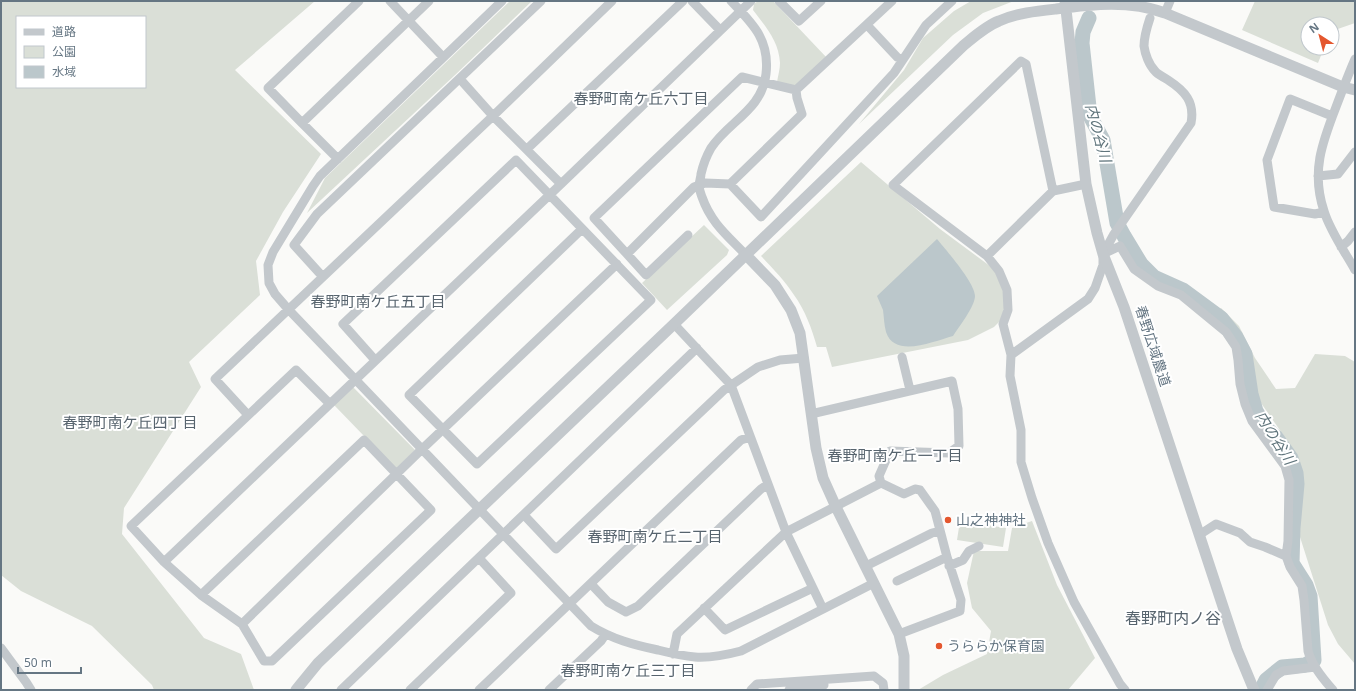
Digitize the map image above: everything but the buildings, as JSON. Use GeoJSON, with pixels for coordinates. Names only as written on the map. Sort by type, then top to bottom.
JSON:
{"type":"FeatureCollection","features":[{"type":"Feature","properties":{"kind":"street"},"geometry":{"type":"LineString","coordinates":[[390,1],[443,57]]}},
{"type":"Feature","properties":{"kind":"street"},"geometry":{"type":"LineString","coordinates":[[302,123],[429,1]]}},
{"type":"Feature","properties":{"kind":"street"},"geometry":{"type":"LineString","coordinates":[[502,1],[320,176],[273,252],[268,265],[269,283],[275,294],[288,310],[591,626],[605,635],[631,644],[673,654],[694,657],[711,657],[741,651],[874,583]]}},
{"type":"Feature","properties":{"kind":"street"},"geometry":{"type":"LineString","coordinates":[[323,277],[294,244],[317,214],[540,1]]}},
{"type":"Feature","properties":{"kind":"street"},"geometry":{"type":"LineString","coordinates":[[248,415],[215,379],[493,116],[612,1]]}},
{"type":"Feature","properties":{"kind":"street"},"geometry":{"type":"LineString","coordinates":[[527,149],[682,1]]}},
{"type":"Feature","properties":{"kind":"street"},"geometry":{"type":"LineString","coordinates":[[692,1],[720,30]]}},
{"type":"Feature","properties":{"kind":"street"},"geometry":{"type":"LineString","coordinates":[[731,1],[759,33],[764,42],[768,63],[765,83],[761,94],[751,108],[711,148],[703,167],[699,186],[708,213],[717,225],[774,285],[791,310],[800,333],[816,448],[823,478],[899,634],[904,656],[904,690]]}},
{"type":"Feature","properties":{"kind":"street"},"geometry":{"type":"LineString","coordinates":[[164,562],[751,1]]}},
{"type":"Feature","properties":{"kind":"street"},"geometry":{"type":"LineString","coordinates":[[779,1],[799,22],[821,1]]}},
{"type":"Feature","properties":{"kind":"street"},"geometry":{"type":"LineString","coordinates":[[796,90],[892,1]]}},
{"type":"Feature","properties":{"kind":"street"},"geometry":{"type":"LineString","coordinates":[[627,254],[694,187],[705,183],[730,184],[761,217],[894,73],[926,25],[952,1]]}},
{"type":"Feature","properties":{"kind":"street"},"geometry":{"type":"LineString","coordinates":[[1165,13],[1170,1]]}},
{"type":"Feature","properties":{"kind":"street"},"geometry":{"type":"LineString","coordinates":[[338,159],[268,88],[356,2]]}},
{"type":"Feature","properties":{"kind":"street"},"geometry":{"type":"LineString","coordinates":[[296,690],[318,663],[964,45],[981,31],[999,21],[1022,13],[1066,4],[1136,5],[1156,9],[1355,90]]}},
{"type":"Feature","properties":{"kind":"street","name":"春野広域農道"},"geometry":{"type":"LineString","coordinates":[[1066,4],[1086,184],[1097,233],[1124,307],[1237,650],[1254,690]]}},
{"type":"Feature","properties":{"kind":"street"},"geometry":{"type":"LineString","coordinates":[[1011,355],[1088,299],[1095,288],[1103,266],[1104,254],[1122,220],[1155,176],[1191,123],[1193,112],[1184,93],[1177,86],[1155,72],[1148,62],[1144,47],[1145,34],[1150,18]]}},
{"type":"Feature","properties":{"kind":"street"},"geometry":{"type":"LineString","coordinates":[[867,24],[896,57],[902,59]]}},
{"type":"Feature","properties":{"kind":"street"},"geometry":{"type":"LineString","coordinates":[[1355,59],[1326,132],[1320,152],[1318,176],[1318,191],[1324,212],[1355,270]]}},
{"type":"Feature","properties":{"kind":"street"},"geometry":{"type":"LineString","coordinates":[[1053,191],[1026,64],[1021,61],[893,185],[987,256],[999,271],[1007,290],[1008,310],[1003,324],[1011,355],[1010,376],[1021,430],[1021,462],[1048,543],[1074,602],[1120,684],[1125,690]]}},
{"type":"Feature","properties":{"kind":"street"},"geometry":{"type":"LineString","coordinates":[[688,235],[646,275],[594,218],[742,77],[796,90]]}},
{"type":"Feature","properties":{"kind":"street"},"geometry":{"type":"LineString","coordinates":[[460,79],[493,116],[561,184]]}},
{"type":"Feature","properties":{"kind":"street"},"geometry":{"type":"LineString","coordinates":[[730,184],[802,114],[796,90]]}},
{"type":"Feature","properties":{"kind":"street"},"geometry":{"type":"LineString","coordinates":[[1324,212],[1315,214],[1274,207],[1267,160],[1290,99],[1332,116]]}},
{"type":"Feature","properties":{"kind":"street"},"geometry":{"type":"LineString","coordinates":[[1318,176],[1338,174],[1355,152]]}},
{"type":"Feature","properties":{"kind":"street"},"geometry":{"type":"LineString","coordinates":[[375,360],[343,324],[516,160],[651,300],[476,464],[409,395],[582,229]]}},
{"type":"Feature","properties":{"kind":"street"},"geometry":{"type":"LineString","coordinates":[[987,256],[1053,191],[1086,184]]}},
{"type":"Feature","properties":{"kind":"street"},"geometry":{"type":"LineString","coordinates":[[1342,246],[1355,232]]}},
{"type":"Feature","properties":{"kind":"street"},"geometry":{"type":"LineString","coordinates":[[1104,254],[1120,246],[1134,269],[1158,286],[1181,296],[1226,332],[1236,347],[1240,384],[1245,404],[1252,421],[1285,466],[1289,480],[1288,541],[1286,556],[1290,567],[1302,586],[1308,651],[1313,663],[1333,690]]}},
{"type":"Feature","properties":{"kind":"street"},"geometry":{"type":"LineString","coordinates":[[242,624],[422,449],[444,430],[617,264]]}},
{"type":"Feature","properties":{"kind":"street"},"geometry":{"type":"LineString","coordinates":[[674,324],[731,385],[767,485],[786,532],[823,609]]}},
{"type":"Feature","properties":{"kind":"street"},"geometry":{"type":"LineString","coordinates":[[341,690],[698,348]]}},
{"type":"Feature","properties":{"kind":"street"},"geometry":{"type":"LineString","coordinates":[[902,357],[910,390]]}},
{"type":"Feature","properties":{"kind":"street"},"geometry":{"type":"LineString","coordinates":[[524,515],[556,549],[724,390],[758,367],[780,360],[804,358]]}},
{"type":"Feature","properties":{"kind":"street"},"geometry":{"type":"LineString","coordinates":[[201,595],[364,440],[430,510],[272,661],[264,661],[242,624],[201,595],[164,562],[130,526],[296,370],[330,404]]}},
{"type":"Feature","properties":{"kind":"street"},"geometry":{"type":"LineString","coordinates":[[811,414],[952,381],[958,409],[958,446],[949,453],[890,451],[879,476],[881,483],[904,494],[914,489],[920,490],[935,511],[948,561],[961,600],[960,611],[899,634]]}},
{"type":"Feature","properties":{"kind":"street"},"geometry":{"type":"LineString","coordinates":[[479,690],[741,440],[750,437]]}},
{"type":"Feature","properties":{"kind":"street"},"geometry":{"type":"LineString","coordinates":[[673,654],[677,634],[786,532],[881,483]]}},
{"type":"Feature","properties":{"kind":"street"},"geometry":{"type":"LineString","coordinates":[[591,584],[608,602],[626,612],[638,606],[767,485]]}},
{"type":"Feature","properties":{"kind":"street"},"geometry":{"type":"LineString","coordinates":[[1199,535],[1216,524],[1240,533],[1250,542],[1286,556]]}},
{"type":"Feature","properties":{"kind":"street"},"geometry":{"type":"LineString","coordinates":[[866,566],[932,533],[940,531]]}},
{"type":"Feature","properties":{"kind":"street"},"geometry":{"type":"LineString","coordinates":[[897,581],[948,561],[963,560],[969,551],[979,546]]}},
{"type":"Feature","properties":{"kind":"street"},"geometry":{"type":"LineString","coordinates":[[410,690],[511,593],[480,558]]}},
{"type":"Feature","properties":{"kind":"street"},"geometry":{"type":"LineString","coordinates":[[704,608],[725,630],[813,588]]}},
{"type":"Feature","properties":{"kind":"street"},"geometry":{"type":"LineString","coordinates":[[549,690],[601,641],[605,635]]}},
{"type":"Feature","properties":{"kind":"street"},"geometry":{"type":"LineString","coordinates":[[1,648],[26,682],[30,690]]}},
{"type":"Feature","properties":{"kind":"street"},"geometry":{"type":"LineString","coordinates":[[1267,690],[1276,675],[1283,671],[1313,663]]}},
{"type":"Feature","properties":{"kind":"street"},"geometry":{"type":"LineString","coordinates":[[751,690],[757,684],[874,676],[883,683],[884,690]]}},
{"type":"Feature","properties":{"kind":"street"},"geometry":{"type":"LineString","coordinates":[[789,690],[864,680],[865,677]]}},
{"type":"Feature","properties":{"kind":"green space"},"geometry":{"type":"Polygon","coordinates":[[[1,1],[315,1],[235,70],[321,154],[283,212],[256,261],[260,295],[189,362],[201,387],[124,508],[122,534],[204,638],[241,654],[254,690],[154,690],[152,685],[92,626],[21,591],[1,575],[1,1]]]}},
{"type":"Feature","properties":{"kind":"green space"},"geometry":{"type":"Polygon","coordinates":[[[510,1],[532,1],[307,213],[325,178],[510,1]]]}},
{"type":"Feature","properties":{"kind":"green space"},"geometry":{"type":"Polygon","coordinates":[[[758,1],[773,1],[827,58],[796,86],[777,82],[780,65],[779,55],[771,34],[753,10],[754,4],[758,1]]]}},
{"type":"Feature","properties":{"kind":"green space"},"geometry":{"type":"Polygon","coordinates":[[[971,1],[1014,1],[983,13],[953,35],[859,124],[904,70],[923,38],[954,11],[971,1]]]}},
{"type":"Feature","properties":{"kind":"green space"},"geometry":{"type":"Polygon","coordinates":[[[1255,1],[1355,1],[1355,23],[1340,28],[1340,16],[1300,16],[1300,55],[1242,30],[1255,1]]]}},
{"type":"Feature","properties":{"kind":"green space"},"geometry":{"type":"Polygon","coordinates":[[[1302,56],[1321,56],[1318,63],[1302,56]]]}},
{"type":"Feature","properties":{"kind":"green space"},"geometry":{"type":"Polygon","coordinates":[[[861,162],[940,229],[994,269],[1005,295],[1002,319],[994,327],[968,340],[832,367],[826,347],[817,347],[802,307],[783,280],[761,256],[861,162]]]}},
{"type":"Feature","properties":{"kind":"green space"},"geometry":{"type":"Polygon","coordinates":[[[704,225],[729,250],[727,255],[667,310],[642,283],[704,225]]]}},
{"type":"Feature","properties":{"kind":"green space"},"geometry":{"type":"Polygon","coordinates":[[[1221,308],[1239,326],[1255,358],[1276,389],[1295,388],[1315,354],[1345,356],[1355,362],[1355,664],[1338,644],[1328,625],[1300,537],[1295,516],[1302,484],[1298,456],[1254,393],[1235,352],[1213,321],[1221,308]]]}},
{"type":"Feature","properties":{"kind":"green space"},"geometry":{"type":"Polygon","coordinates":[[[353,387],[415,450],[396,469],[334,405],[353,387]]]}},
{"type":"Feature","properties":{"kind":"green space"},"geometry":{"type":"Polygon","coordinates":[[[960,521],[1006,528],[1003,547],[957,540],[960,521]]]}},
{"type":"Feature","properties":{"kind":"green space"},"geometry":{"type":"Polygon","coordinates":[[[1032,521],[1057,585],[1095,658],[1068,690],[918,690],[943,675],[987,654],[991,631],[972,608],[967,583],[974,551],[1008,551],[1012,528],[1032,521]]]}},
{"type":"Feature","properties":{"kind":"water"},"geometry":{"type":"Polygon","coordinates":[[[937,239],[970,283],[974,290],[974,300],[953,336],[916,346],[898,345],[891,340],[886,332],[883,310],[877,296],[937,239]]]}},
{"type":"Feature","properties":{"kind":"waterway","name":"内の谷川"},"geometry":{"type":"LineString","coordinates":[[1089,18],[1083,32],[1082,43],[1090,116],[1103,140],[1117,223],[1141,264],[1154,277],[1183,290],[1221,318],[1236,337],[1245,354],[1251,394],[1256,411],[1265,427],[1276,437],[1291,458],[1296,473],[1297,484],[1293,528],[1292,563],[1306,585],[1310,596],[1314,660],[1305,665],[1282,667],[1266,680],[1261,690]]}},
{"type":"Feature","properties":{"kind":"place","name":"山之神神社"},"geometry":{"type":"Point","coordinates":[948,520]}},
{"type":"Feature","properties":{"kind":"place","name":"うららか保育園"},"geometry":{"type":"Point","coordinates":[939,646]}},
{"type":"Feature","properties":{"kind":"district","name":"春野町南ケ丘六丁目"},"geometry":{"type":"Point","coordinates":[641,99]}},
{"type":"Feature","properties":{"kind":"district","name":"春野町南ケ丘五丁目"},"geometry":{"type":"Point","coordinates":[378,302]}},
{"type":"Feature","properties":{"kind":"district","name":"春野町南ケ丘四丁目"},"geometry":{"type":"Point","coordinates":[130,423]}},
{"type":"Feature","properties":{"kind":"district","name":"春野町南ケ丘一丁目"},"geometry":{"type":"Point","coordinates":[895,456]}},
{"type":"Feature","properties":{"kind":"district","name":"春野町南ケ丘二丁目"},"geometry":{"type":"Point","coordinates":[655,537]}},
{"type":"Feature","properties":{"kind":"district","name":"春野町内ノ谷"},"geometry":{"type":"Point","coordinates":[1173,618]}},
{"type":"Feature","properties":{"kind":"district","name":"春野町南ケ丘三丁目"},"geometry":{"type":"Point","coordinates":[628,671]}}]}
